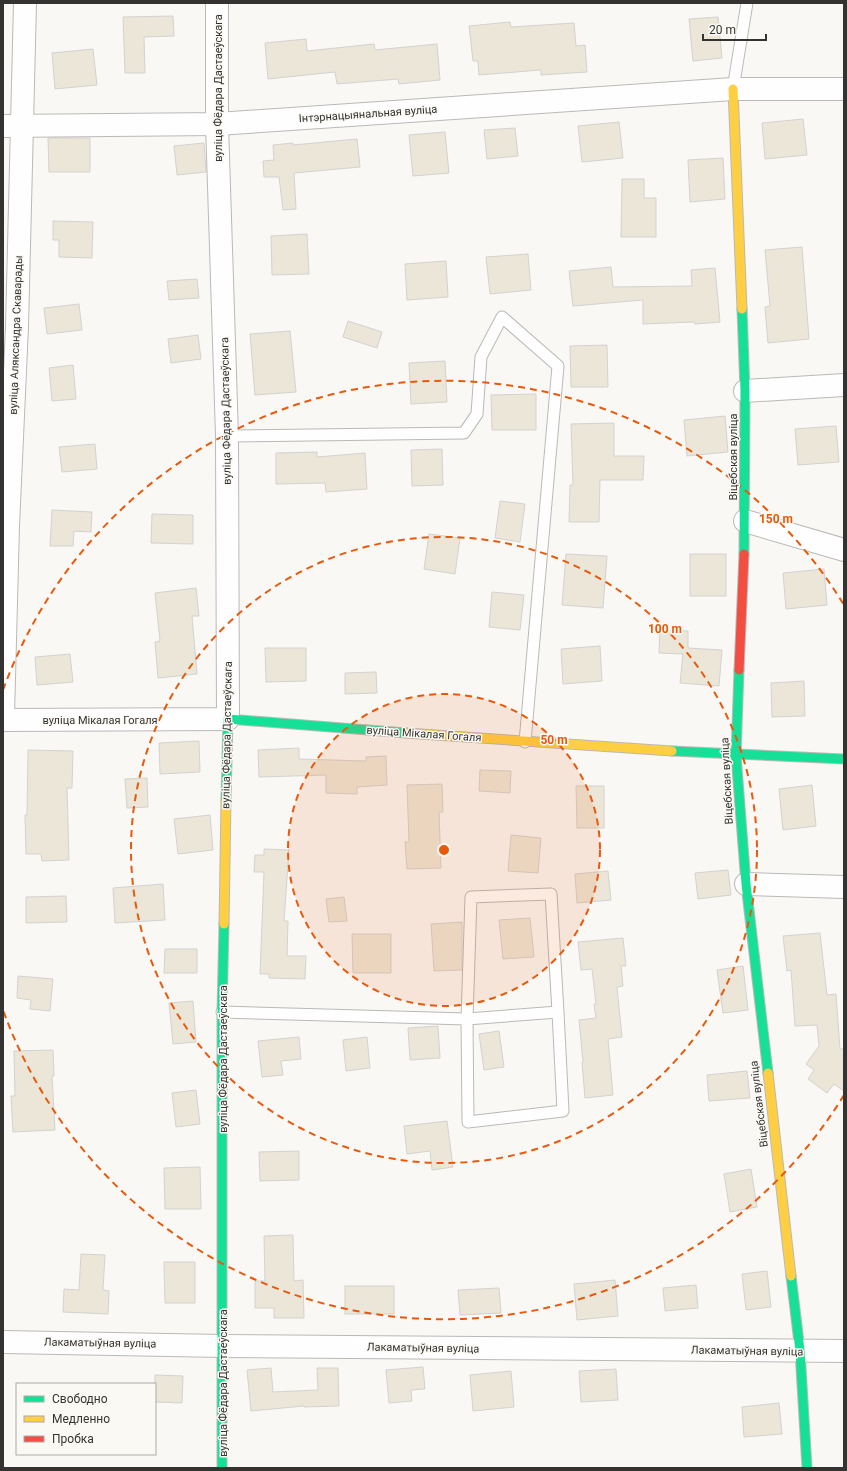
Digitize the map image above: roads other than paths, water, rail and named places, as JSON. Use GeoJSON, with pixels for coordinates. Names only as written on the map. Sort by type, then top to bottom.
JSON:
{"type":"FeatureCollection","features":[{"type":"Feature","properties":{"kind":"street","name":"вуліца Аляксандра Скаварады"},"geometry":{"type":"LineString","coordinates":[[3,716],[12,126],[25,3]]}},
{"type":"Feature","properties":{"kind":"street","name":"вуліца Фёдара Дастаеўскага"},"geometry":{"type":"LineString","coordinates":[[217,3],[217,124],[228,436],[228,720],[222,1012],[224,1346],[222,1468]]}},
{"type":"Feature","properties":{"kind":"street","name":"Інтэрнацыянальная вуліца"},"geometry":{"type":"LineString","coordinates":[[12,126],[217,124],[733,89],[844,89]]}},
{"type":"Feature","properties":{"kind":"street","name":"Віцебская вуліца"},"geometry":{"type":"LineString","coordinates":[[733,89],[745,391],[746,521],[736,755],[746,884],[800,1351],[807,1468]]}},
{"type":"Feature","properties":{"kind":"street"},"geometry":{"type":"LineString","coordinates":[[745,391],[844,385]]}},
{"type":"Feature","properties":{"kind":"street"},"geometry":{"type":"LineString","coordinates":[[746,521],[844,550]]}},
{"type":"Feature","properties":{"kind":"street","name":"вуліца Мікалая Гогаля"},"geometry":{"type":"LineString","coordinates":[[3,720],[228,720],[525,742],[736,755],[844,759]]}},
{"type":"Feature","properties":{"kind":"street"},"geometry":{"type":"LineString","coordinates":[[746,884],[844,887]]}},
{"type":"Feature","properties":{"kind":"street","name":"Лакаматыўная вуліца"},"geometry":{"type":"LineString","coordinates":[[3,1342],[224,1346],[844,1352]]}},
{"type":"Feature","properties":{"kind":"lane"},"geometry":{"type":"LineString","coordinates":[[733,89],[747,3]]}},
{"type":"Feature","properties":{"kind":"lane"},"geometry":{"type":"LineString","coordinates":[[228,436],[464,433],[477,414],[482,357],[502,317],[558,366],[525,742]]}},
{"type":"Feature","properties":{"kind":"lane"},"geometry":{"type":"LineString","coordinates":[[551,894],[563,1111],[468,1122],[468,1019],[471,897],[551,894]]}},
{"type":"Feature","properties":{"kind":"lane"},"geometry":{"type":"LineString","coordinates":[[222,1012],[468,1019],[558,1012]]}}]}
